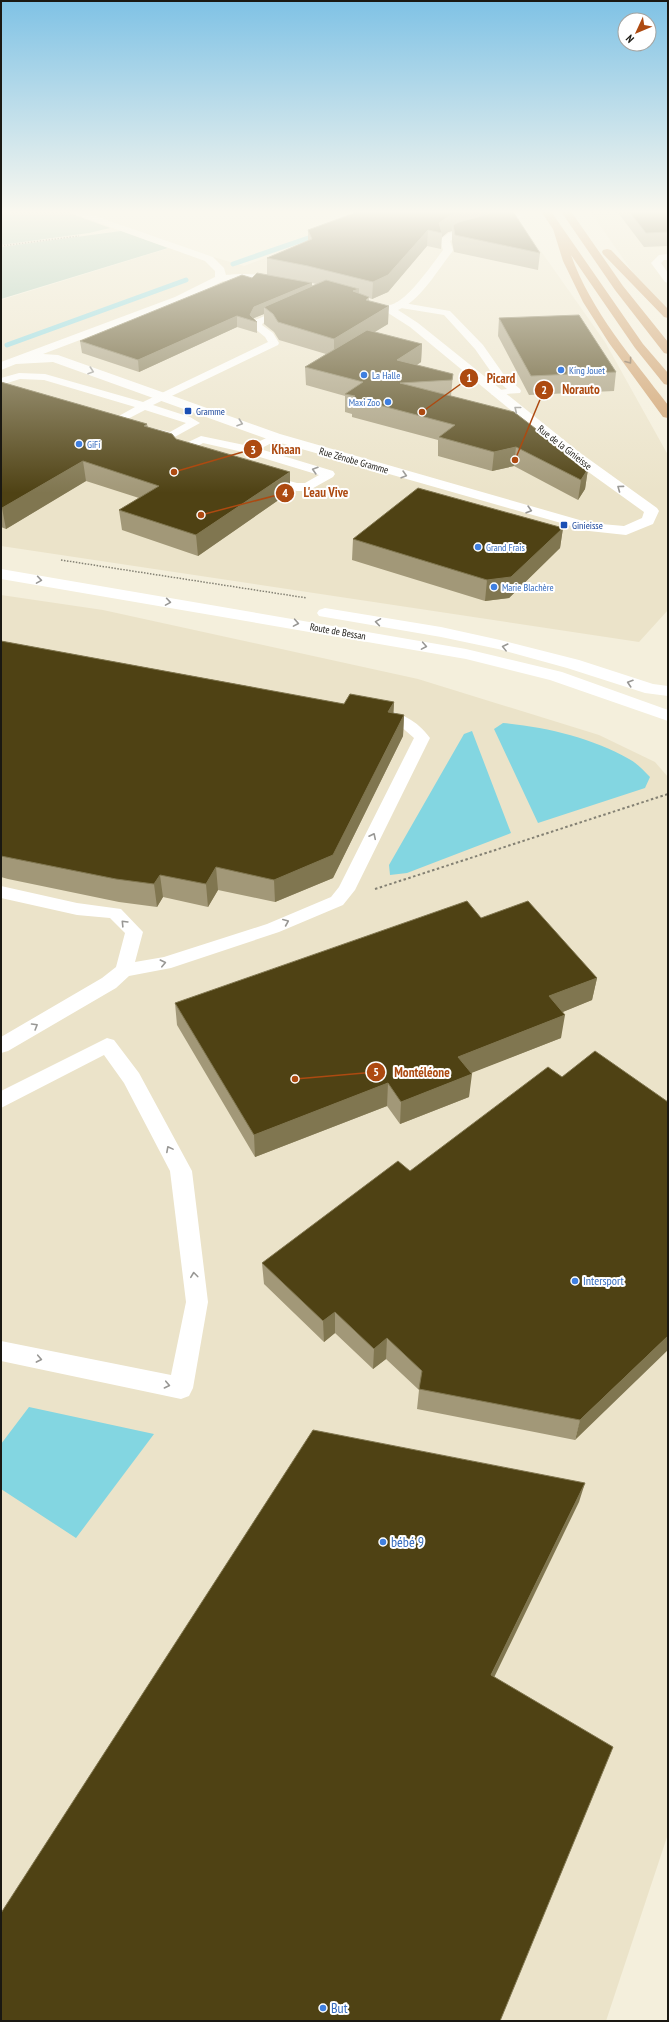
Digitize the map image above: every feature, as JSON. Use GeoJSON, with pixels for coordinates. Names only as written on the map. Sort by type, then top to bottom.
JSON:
{"type":"FeatureCollection","features":[{"type":"Feature","properties":{"kind":"highway"},"geometry":{"type":"LineString","coordinates":[[590,304],[620,350],[668,414]]}},
{"type":"Feature","properties":{"kind":"highway"},"geometry":{"type":"LineString","coordinates":[[610,304],[639,346],[668,381]]}},
{"type":"Feature","properties":{"kind":"highway"},"geometry":{"type":"LineString","coordinates":[[632,304],[668,350]]}},
{"type":"Feature","properties":{"kind":"highway"},"geometry":{"type":"LineString","coordinates":[[659,304],[668,314]]}},
{"type":"Feature","properties":{"kind":"street"},"geometry":{"type":"LineString","coordinates":[[1,366],[165,304]]}},
{"type":"Feature","properties":{"kind":"street","name":"Rue de la Ginieisse"},"geometry":{"type":"LineString","coordinates":[[381,304],[394,307],[496,393],[574,455],[652,511]]}},
{"type":"Feature","properties":{"kind":"street"},"geometry":{"type":"LineString","coordinates":[[394,307],[401,304]]}},
{"type":"Feature","properties":{"kind":"street"},"geometry":{"type":"LineString","coordinates":[[15,361],[54,358],[56,352],[62,346],[111,328],[132,317]]}},
{"type":"Feature","properties":{"kind":"street","name":"Rue Zénobe Gramme"},"geometry":{"type":"LineString","coordinates":[[54,358],[274,436],[589,527],[626,531],[648,522],[652,511]]}},
{"type":"Feature","properties":{"kind":"street","name":"Route de Bessan"},"geometry":{"type":"LineString","coordinates":[[1,560],[441,632],[573,664],[651,690],[668,692]]}},
{"type":"Feature","properties":{"kind":"street","name":"Route de Bessan"},"geometry":{"type":"LineString","coordinates":[[1,574],[466,654],[556,676],[668,716]]}},
{"type":"Feature","properties":{"kind":"lane"},"geometry":{"type":"LineString","coordinates":[[118,421],[162,396],[274,343],[269,335],[257,326],[258,321],[298,304]]}},
{"type":"Feature","properties":{"kind":"lane"},"geometry":{"type":"LineString","coordinates":[[394,307],[447,314],[479,347],[500,377],[516,391],[496,393]]}},
{"type":"Feature","properties":{"kind":"lane"},"geometry":{"type":"LineString","coordinates":[[1,382],[19,376],[45,377],[144,406],[186,419],[194,423],[171,436],[89,412]]}},
{"type":"Feature","properties":{"kind":"lane"},"geometry":{"type":"LineString","coordinates":[[1,386],[16,391]]}},
{"type":"Feature","properties":{"kind":"lane"},"geometry":{"type":"LineString","coordinates":[[250,450],[274,436]]}},
{"type":"Feature","properties":{"kind":"lane"},"geometry":{"type":"LineString","coordinates":[[204,461],[182,455],[180,452],[201,438],[250,450],[329,474],[308,487],[296,487],[254,475]]}},
{"type":"Feature","properties":{"kind":"lane"},"geometry":{"type":"LineString","coordinates":[[1,1046],[109,983],[124,970],[165,963],[273,928],[337,901],[346,890],[422,738],[414,727],[396,717],[366,711]]}},
{"type":"Feature","properties":{"kind":"lane"},"geometry":{"type":"LineString","coordinates":[[1,892],[77,909],[115,913],[134,932],[124,970]]}},
{"type":"Feature","properties":{"kind":"lane"},"geometry":{"type":"LineString","coordinates":[[1,1100],[107,1045],[132,1078],[181,1171],[197,1302],[182,1388],[1,1351]]}},
{"type":"Feature","properties":{"kind":"path"},"geometry":{"type":"LineString","coordinates":[[337,901],[668,794]]}},
{"type":"Feature","properties":{"kind":"shaded area"},"geometry":{"type":"Polygon","coordinates":[[[1,304],[578,304],[605,342],[668,455],[668,610],[639,642],[1,546],[1,304]]]}},
{"type":"Feature","properties":{"kind":"shaded area"},"geometry":{"type":"Polygon","coordinates":[[[655,304],[668,304],[668,316],[655,304]]]}},
{"type":"Feature","properties":{"kind":"shaded area"},"geometry":{"type":"Polygon","coordinates":[[[1,595],[103,610],[418,679],[599,735],[655,762],[668,777],[668,1834],[606,2021],[1,2021],[1,595]]]}},
{"type":"Feature","properties":{"kind":"water"},"geometry":{"type":"Polygon","coordinates":[[[503,723],[536,727],[584,739],[600,745],[632,761],[650,777],[645,788],[538,823],[494,729],[503,723]]]}},
{"type":"Feature","properties":{"kind":"water"},"geometry":{"type":"Polygon","coordinates":[[[472,731],[511,833],[407,873],[390,875],[389,865],[464,734],[472,731]]]}},
{"type":"Feature","properties":{"kind":"water"},"geometry":{"type":"Polygon","coordinates":[[[29,1407],[154,1434],[76,1538],[1,1489],[1,1444],[29,1407]]]}},
{"type":"Feature","properties":{"kind":"building"},"geometry":{"type":"Polygon","coordinates":[[[170,304],[260,304],[254,307],[250,315],[257,322],[237,316],[138,360],[80,341],[170,304]]]}},
{"type":"Feature","properties":{"kind":"building"},"geometry":{"type":"Polygon","coordinates":[[[270,304],[383,304],[389,306],[334,339],[278,322],[273,314],[264,307],[270,304]]]}},
{"type":"Feature","properties":{"kind":"building"},"geometry":{"type":"Polygon","coordinates":[[[579,315],[616,372],[531,376],[499,318],[579,315]]]}},
{"type":"Feature","properties":{"kind":"building"},"geometry":{"type":"Polygon","coordinates":[[[367,330],[422,344],[397,360],[453,374],[452,380],[400,383],[514,412],[588,469],[581,480],[516,447],[494,452],[439,437],[455,425],[352,398],[355,396],[345,394],[363,382],[305,367],[367,330]]]}},
{"type":"Feature","properties":{"kind":"building"},"geometry":{"type":"Polygon","coordinates":[[[1,382],[147,424],[144,426],[172,434],[176,439],[290,472],[196,535],[119,510],[159,486],[83,461],[1,508],[1,382]]]}},
{"type":"Feature","properties":{"kind":"building"},"geometry":{"type":"Polygon","coordinates":[[[418,488],[563,528],[511,577],[487,580],[353,539],[418,488]]]}},
{"type":"Feature","properties":{"kind":"building"},"geometry":{"type":"Polygon","coordinates":[[[1,641],[344,704],[350,694],[394,702],[388,712],[404,715],[333,855],[274,880],[216,867],[206,884],[160,875],[154,884],[116,879],[1,856],[1,641]]]}},
{"type":"Feature","properties":{"kind":"building"},"geometry":{"type":"Polygon","coordinates":[[[467,901],[481,918],[528,901],[597,978],[549,996],[565,1015],[458,1057],[472,1074],[401,1102],[388,1083],[254,1135],[175,1003],[467,901]]]}},
{"type":"Feature","properties":{"kind":"building"},"geometry":{"type":"Polygon","coordinates":[[[595,1051],[668,1102],[668,1336],[580,1420],[419,1389],[422,1371],[387,1338],[374,1349],[335,1312],[323,1321],[262,1263],[398,1161],[410,1171],[548,1067],[562,1077],[595,1051]]]}},
{"type":"Feature","properties":{"kind":"building"},"geometry":{"type":"Polygon","coordinates":[[[313,1430],[585,1483],[491,1675],[613,1747],[500,2021],[1,2021],[1,1913],[313,1430]]]}},
{"type":"Feature","properties":{"kind":"waterway"},"geometry":{"type":"LineString","coordinates":[[7,345],[119,304]]}},
{"type":"Feature","properties":{"kind":"place","name":"King Jouet"},"geometry":{"type":"Point","coordinates":[561,370]}},
{"type":"Feature","properties":{"kind":"place","name":"La Halle"},"geometry":{"type":"Point","coordinates":[364,375]}},
{"type":"Feature","properties":{"kind":"place","name":"Maxi Zoo"},"geometry":{"type":"Point","coordinates":[388,402]}},
{"type":"Feature","properties":{"kind":"place","name":"Gramme"},"geometry":{"type":"Point","coordinates":[188,411]}},
{"type":"Feature","properties":{"kind":"place","name":"Picard"},"geometry":{"type":"Point","coordinates":[422,412]}},
{"type":"Feature","properties":{"kind":"place","name":"GiFi"},"geometry":{"type":"Point","coordinates":[79,444]}},
{"type":"Feature","properties":{"kind":"place","name":"Norauto"},"geometry":{"type":"Point","coordinates":[515,460]}},
{"type":"Feature","properties":{"kind":"place","name":"Khaan"},"geometry":{"type":"Point","coordinates":[174,472]}},
{"type":"Feature","properties":{"kind":"place","name":"L'eau Vive"},"geometry":{"type":"Point","coordinates":[201,515]}},
{"type":"Feature","properties":{"kind":"place","name":"Ginieisse"},"geometry":{"type":"Point","coordinates":[564,525]}},
{"type":"Feature","properties":{"kind":"place","name":"Grand Frais"},"geometry":{"type":"Point","coordinates":[478,547]}},
{"type":"Feature","properties":{"kind":"place","name":"Marie Blachère"},"geometry":{"type":"Point","coordinates":[494,587]}},
{"type":"Feature","properties":{"kind":"place","name":"Montéléone"},"geometry":{"type":"Point","coordinates":[295,1079]}},
{"type":"Feature","properties":{"kind":"place","name":"Intersport"},"geometry":{"type":"Point","coordinates":[575,1281]}},
{"type":"Feature","properties":{"kind":"place","name":"bébé 9"},"geometry":{"type":"Point","coordinates":[383,1542]}},
{"type":"Feature","properties":{"kind":"place","name":"But"},"geometry":{"type":"Point","coordinates":[323,2008]}}]}
